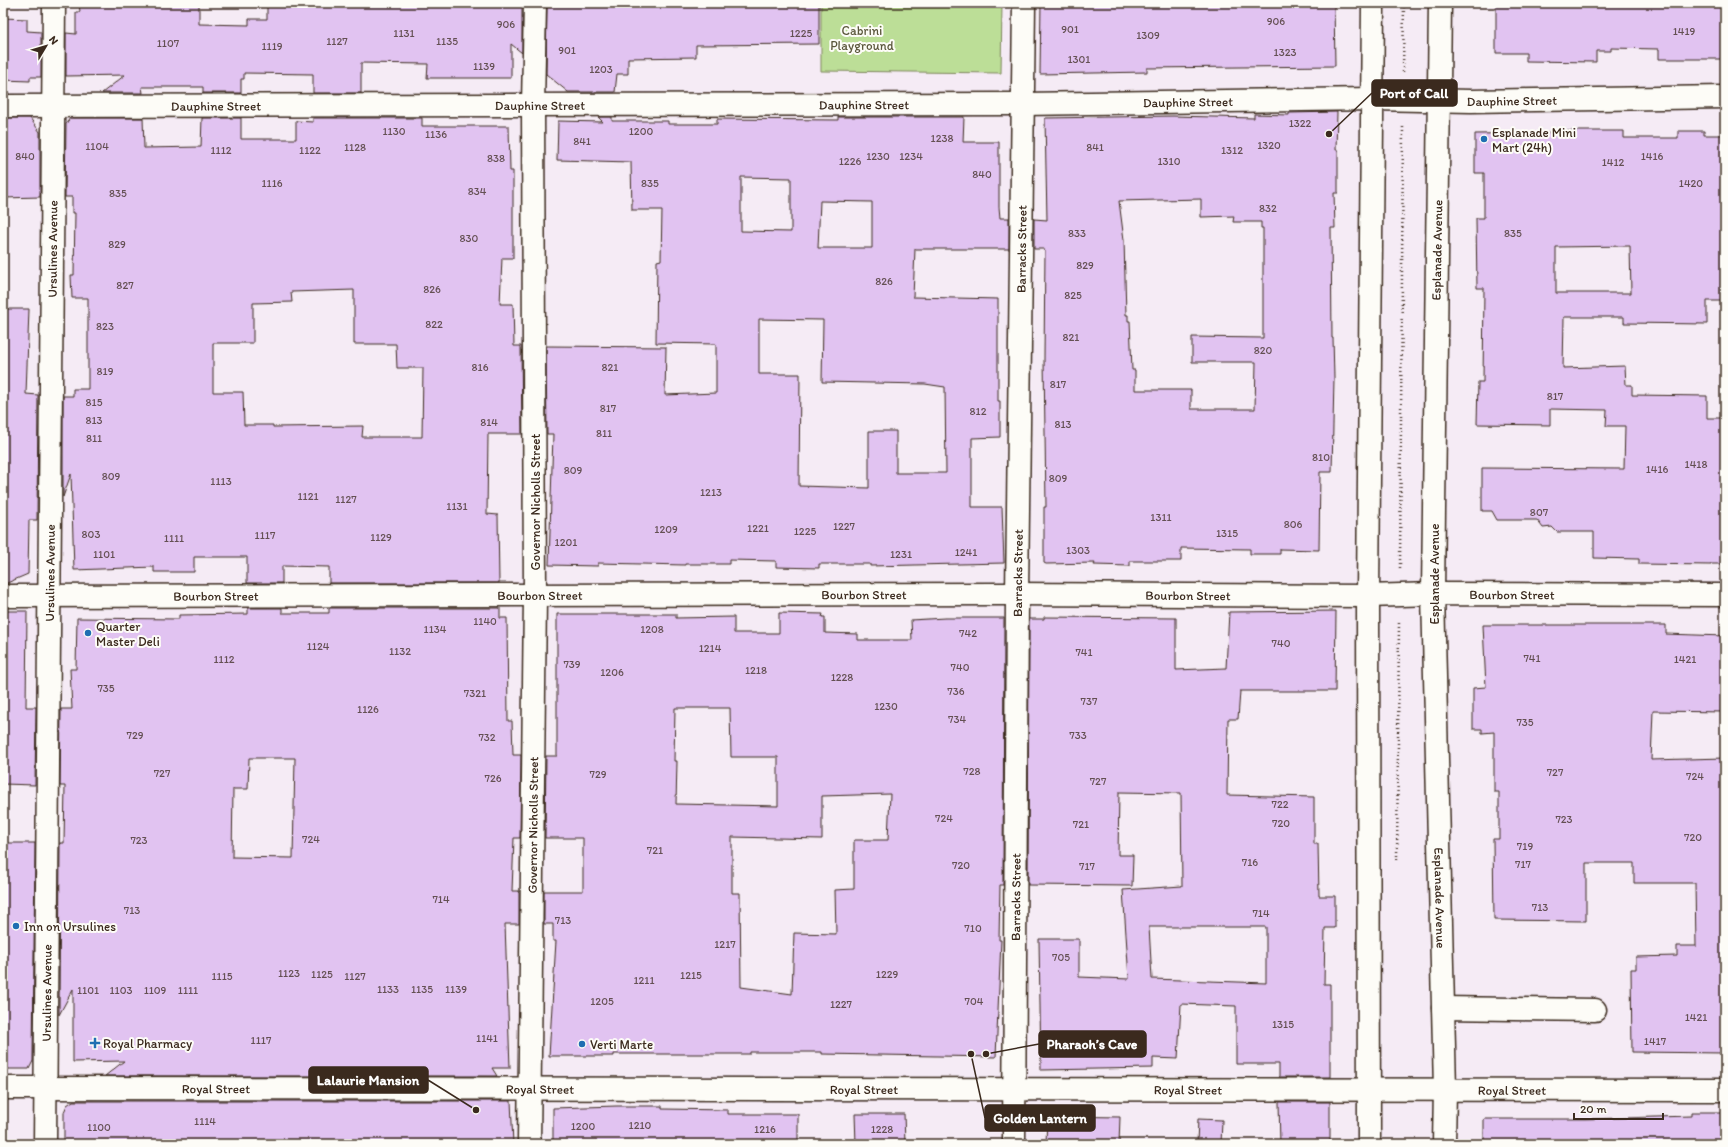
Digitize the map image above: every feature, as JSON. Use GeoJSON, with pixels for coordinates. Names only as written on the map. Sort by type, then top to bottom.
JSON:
{"type":"FeatureCollection","features":[{"type":"Feature","properties":{"kind":"street","name":"Ursulines Avenue"},"geometry":{"type":"LineString","coordinates":[[45,1144],[54,3]]}},
{"type":"Feature","properties":{"kind":"street","name":"Governor Nicholls Street"},"geometry":{"type":"LineString","coordinates":[[529,1144],[535,596],[534,3]]}},
{"type":"Feature","properties":{"kind":"street","name":"Barracks Street"},"geometry":{"type":"LineString","coordinates":[[1014,1144],[1017,595],[1024,3]]}},
{"type":"Feature","properties":{"kind":"street"},"geometry":{"type":"LineString","coordinates":[[1369,1144],[1368,596],[1373,3]]}},
{"type":"Feature","properties":{"kind":"street","name":"Esplanade Avenue"},"geometry":{"type":"LineString","coordinates":[[1440,3],[1433,594],[1445,1090],[1444,1144]]}},
{"type":"Feature","properties":{"kind":"street","name":"Dauphine Street"},"geometry":{"type":"LineString","coordinates":[[3,106],[1023,104],[1372,98],[1439,100],[1725,97]]}},
{"type":"Feature","properties":{"kind":"street","name":"Bourbon Street"},"geometry":{"type":"LineString","coordinates":[[3,596],[1725,595]]}},
{"type":"Feature","properties":{"kind":"street"},"geometry":{"type":"LineString","coordinates":[[1443,1008],[1595,1010]]}},
{"type":"Feature","properties":{"kind":"street","name":"Royal Street"},"geometry":{"type":"LineString","coordinates":[[3,1088],[1725,1090]]}},
{"type":"Feature","properties":{"kind":"green space","name":"Cabrini Playground"},"geometry":{"type":"Polygon","coordinates":[[[821,3],[1002,3],[1001,73],[821,71],[821,3]]]}},
{"type":"Feature","properties":{"kind":"building"},"geometry":{"type":"Polygon","coordinates":[[[79,3],[199,3],[199,24],[249,25],[249,19],[267,19],[267,3],[522,3],[522,53],[511,44],[511,78],[427,78],[428,64],[361,63],[361,93],[313,93],[313,74],[244,73],[244,79],[241,79],[241,93],[203,93],[203,87],[142,87],[143,93],[102,93],[125,75],[66,76],[66,33],[76,34],[76,12],[80,12],[79,3]]]}},
{"type":"Feature","properties":{"kind":"building"},"geometry":{"type":"Polygon","coordinates":[[[547,3],[819,3],[819,44],[696,45],[696,57],[628,58],[628,74],[617,74],[615,92],[568,92],[546,74],[547,3]]]}},
{"type":"Feature","properties":{"kind":"building"},"geometry":{"type":"Polygon","coordinates":[[[1041,3],[1334,3],[1335,66],[1147,68],[1147,72],[1040,74],[1041,3]]]}},
{"type":"Feature","properties":{"kind":"building"},"geometry":{"type":"Polygon","coordinates":[[[1496,3],[1725,3],[1725,59],[1659,59],[1659,49],[1611,48],[1611,51],[1596,51],[1596,62],[1526,61],[1526,53],[1496,53],[1496,3]]]}},
{"type":"Feature","properties":{"kind":"building"},"geometry":{"type":"Polygon","coordinates":[[[3,18],[27,19],[27,31],[41,32],[41,77],[30,77],[30,81],[3,80],[3,18]]]}},
{"type":"Feature","properties":{"kind":"building"},"geometry":{"type":"Polygon","coordinates":[[[1337,112],[1336,150],[1338,150],[1338,193],[1334,193],[1335,228],[1331,228],[1334,378],[1332,472],[1320,472],[1319,550],[1280,549],[1280,554],[1250,554],[1250,549],[1181,548],[1181,561],[1130,561],[1130,566],[1094,565],[1095,563],[1044,563],[1044,507],[1046,507],[1044,359],[1045,251],[1044,249],[1034,249],[1034,219],[1047,220],[1045,118],[1173,116],[1254,118],[1254,114],[1289,115],[1289,113],[1337,112]],[[1201,199],[1119,201],[1124,240],[1126,315],[1128,315],[1128,321],[1130,321],[1132,370],[1135,370],[1135,390],[1191,390],[1191,409],[1255,409],[1256,362],[1192,362],[1192,337],[1263,338],[1263,228],[1261,228],[1261,222],[1233,222],[1234,216],[1201,217],[1201,199]]]}},
{"type":"Feature","properties":{"kind":"building"},"geometry":{"type":"Polygon","coordinates":[[[598,117],[612,117],[612,121],[668,121],[668,124],[717,124],[717,119],[838,120],[838,117],[964,117],[963,142],[999,142],[1000,218],[1009,218],[1009,249],[915,249],[913,297],[998,299],[998,401],[1000,401],[1000,437],[972,438],[972,507],[1002,507],[1004,563],[870,566],[870,564],[819,564],[819,568],[776,567],[776,561],[729,560],[729,564],[685,565],[598,563],[598,566],[549,565],[553,434],[547,434],[546,346],[666,347],[665,395],[716,393],[716,344],[656,343],[657,261],[661,260],[662,210],[632,210],[631,162],[557,160],[558,121],[603,122],[598,117]],[[741,177],[741,231],[791,232],[791,178],[741,177]],[[820,201],[818,248],[872,248],[872,202],[820,201]],[[759,319],[759,374],[800,374],[799,486],[869,488],[869,431],[896,431],[896,473],[946,473],[945,387],[925,384],[822,382],[823,320],[759,319]]]}},
{"type":"Feature","properties":{"kind":"building"},"geometry":{"type":"Polygon","coordinates":[[[3,118],[30,118],[40,132],[40,197],[3,198],[3,118]]]}},
{"type":"Feature","properties":{"kind":"building"},"geometry":{"type":"Polygon","coordinates":[[[70,118],[143,118],[144,148],[201,147],[202,118],[241,118],[241,139],[296,139],[296,121],[313,122],[313,118],[422,118],[422,126],[509,126],[510,171],[513,171],[513,258],[502,258],[500,304],[513,304],[514,346],[521,346],[522,434],[488,434],[487,514],[498,515],[499,583],[329,583],[329,567],[282,566],[282,583],[247,583],[247,557],[194,557],[194,572],[154,572],[154,567],[74,570],[71,474],[63,497],[63,396],[73,396],[73,389],[88,389],[88,298],[72,298],[71,275],[74,275],[75,213],[72,213],[72,197],[65,197],[66,124],[70,118]],[[354,290],[291,292],[292,302],[253,303],[253,343],[213,343],[213,392],[243,392],[244,425],[273,425],[273,427],[363,426],[362,437],[422,437],[423,368],[397,368],[396,344],[354,344],[354,290]]]}},
{"type":"Feature","properties":{"kind":"building"},"geometry":{"type":"Polygon","coordinates":[[[1560,131],[1624,131],[1624,138],[1678,138],[1678,131],[1704,131],[1704,135],[1725,135],[1725,301],[1707,301],[1707,324],[1624,323],[1624,317],[1564,317],[1563,368],[1625,366],[1626,385],[1632,385],[1632,395],[1707,396],[1707,418],[1725,418],[1725,564],[1639,564],[1639,559],[1594,558],[1594,532],[1557,532],[1552,527],[1543,528],[1537,520],[1497,520],[1492,511],[1482,511],[1482,468],[1624,469],[1625,426],[1606,426],[1607,410],[1550,409],[1550,425],[1477,424],[1478,382],[1483,382],[1484,288],[1477,288],[1476,218],[1484,218],[1484,173],[1475,173],[1475,134],[1560,133],[1560,131]],[[1630,246],[1556,247],[1556,293],[1631,293],[1630,246]]]}},
{"type":"Feature","properties":{"kind":"building"},"geometry":{"type":"Polygon","coordinates":[[[3,309],[29,309],[26,394],[38,395],[37,520],[29,520],[28,574],[3,584],[3,309]]]}},
{"type":"Feature","properties":{"kind":"building"},"geometry":{"type":"Polygon","coordinates":[[[248,608],[282,608],[282,613],[329,613],[329,608],[500,608],[500,618],[507,618],[508,721],[512,721],[513,755],[521,755],[520,838],[514,838],[512,891],[519,891],[519,924],[505,924],[510,1068],[492,1068],[497,1076],[105,1076],[124,1061],[73,1062],[73,989],[59,1015],[60,843],[64,843],[65,786],[60,786],[61,709],[72,709],[70,669],[76,669],[77,618],[179,619],[179,615],[248,614],[248,608]],[[249,758],[248,789],[233,789],[232,857],[293,858],[295,758],[249,758]]]}},
{"type":"Feature","properties":{"kind":"building"},"geometry":{"type":"Polygon","coordinates":[[[3,611],[27,611],[26,707],[36,707],[35,785],[3,784],[3,611]]]}},
{"type":"Feature","properties":{"kind":"building"},"geometry":{"type":"Polygon","coordinates":[[[1336,611],[1335,691],[1240,691],[1238,719],[1228,719],[1227,795],[1314,797],[1314,844],[1318,844],[1319,896],[1335,896],[1335,928],[1325,928],[1324,984],[1330,984],[1330,1077],[1279,1077],[1279,1064],[1236,1064],[1236,1006],[1181,1004],[1178,1059],[1153,1058],[1153,1068],[1041,1070],[1039,939],[1079,939],[1079,977],[1129,979],[1123,890],[1182,886],[1181,793],[1119,792],[1118,855],[1133,855],[1132,886],[1028,885],[1029,619],[1044,619],[1044,617],[1176,618],[1176,670],[1226,668],[1229,612],[1336,611]],[[1149,927],[1152,979],[1266,983],[1266,927],[1149,927]]]}},
{"type":"Feature","properties":{"kind":"building"},"geometry":{"type":"Polygon","coordinates":[[[779,613],[823,614],[822,617],[825,617],[825,633],[858,634],[858,640],[912,640],[911,620],[945,618],[1004,618],[1003,885],[1000,885],[999,940],[1001,940],[996,1057],[822,1054],[822,1052],[549,1056],[556,941],[553,941],[553,924],[544,924],[544,891],[583,891],[583,838],[545,838],[546,756],[557,756],[557,614],[676,614],[676,618],[734,617],[734,633],[779,633],[779,613]],[[675,708],[674,761],[677,761],[676,804],[778,806],[778,757],[731,757],[730,708],[675,708]],[[890,794],[822,796],[822,839],[732,837],[732,893],[740,893],[741,987],[792,994],[794,933],[836,934],[835,890],[854,889],[854,840],[888,840],[890,794]]]}},
{"type":"Feature","properties":{"kind":"building"},"geometry":{"type":"Polygon","coordinates":[[[1483,625],[1666,625],[1666,634],[1725,636],[1725,712],[1653,711],[1651,760],[1725,758],[1725,1053],[1632,1052],[1631,969],[1636,969],[1636,957],[1677,956],[1677,946],[1696,946],[1695,883],[1634,883],[1634,863],[1586,863],[1586,921],[1494,920],[1493,839],[1499,839],[1499,792],[1494,792],[1494,732],[1482,733],[1482,729],[1473,729],[1473,688],[1486,687],[1483,625]]]}},
{"type":"Feature","properties":{"kind":"building"},"geometry":{"type":"Polygon","coordinates":[[[3,843],[35,843],[33,1061],[29,1069],[3,1069],[3,843]]]}},
{"type":"Feature","properties":{"kind":"building"},"geometry":{"type":"Polygon","coordinates":[[[73,1101],[511,1101],[513,1144],[64,1144],[64,1112],[67,1105],[73,1101]]]}},
{"type":"Feature","properties":{"kind":"building"},"geometry":{"type":"Polygon","coordinates":[[[1279,1102],[1330,1102],[1330,1144],[1280,1144],[1279,1102]]]}},
{"type":"Feature","properties":{"kind":"building"},"geometry":{"type":"Polygon","coordinates":[[[662,1106],[662,1109],[728,1110],[728,1114],[798,1114],[798,1144],[553,1144],[553,1108],[662,1106]]]}},
{"type":"Feature","properties":{"kind":"building"},"geometry":{"type":"Polygon","coordinates":[[[1691,1112],[1725,1112],[1725,1144],[1484,1144],[1484,1119],[1585,1119],[1691,1116],[1691,1112]]]}},
{"type":"Feature","properties":{"kind":"building"},"geometry":{"type":"Polygon","coordinates":[[[855,1114],[904,1114],[905,1144],[856,1144],[855,1114]]]}},
{"type":"Feature","properties":{"kind":"building"},"geometry":{"type":"Polygon","coordinates":[[[1047,1116],[1120,1117],[1119,1144],[1046,1144],[1047,1116]]]}},
{"type":"Feature","properties":{"kind":"building"},"geometry":{"type":"Polygon","coordinates":[[[1198,1119],[1222,1120],[1221,1144],[1197,1144],[1198,1119]]]}},
{"type":"Feature","properties":{"kind":"place","name":"Port of Call"},"geometry":{"type":"Point","coordinates":[1329,134]}},
{"type":"Feature","properties":{"kind":"place","name":"Esplanade Mini Mart (24h)"},"geometry":{"type":"Point","coordinates":[1484,139]}},
{"type":"Feature","properties":{"kind":"place","name":"Quarter Master Deli"},"geometry":{"type":"Point","coordinates":[88,633]}},
{"type":"Feature","properties":{"kind":"place","name":"Inn on Ursulines"},"geometry":{"type":"Point","coordinates":[16,926]}},
{"type":"Feature","properties":{"kind":"place","name":"Royal Pharmacy"},"geometry":{"type":"Point","coordinates":[95,1043]}},
{"type":"Feature","properties":{"kind":"place","name":"Verti Marte"},"geometry":{"type":"Point","coordinates":[582,1044]}},
{"type":"Feature","properties":{"kind":"place","name":"Golden Lantern"},"geometry":{"type":"Point","coordinates":[971,1054]}},
{"type":"Feature","properties":{"kind":"place","name":"Pharaoh’s Cave"},"geometry":{"type":"Point","coordinates":[986,1054]}},
{"type":"Feature","properties":{"kind":"place","name":"Lalaurie Mansion"},"geometry":{"type":"Point","coordinates":[476,1110]}}]}
